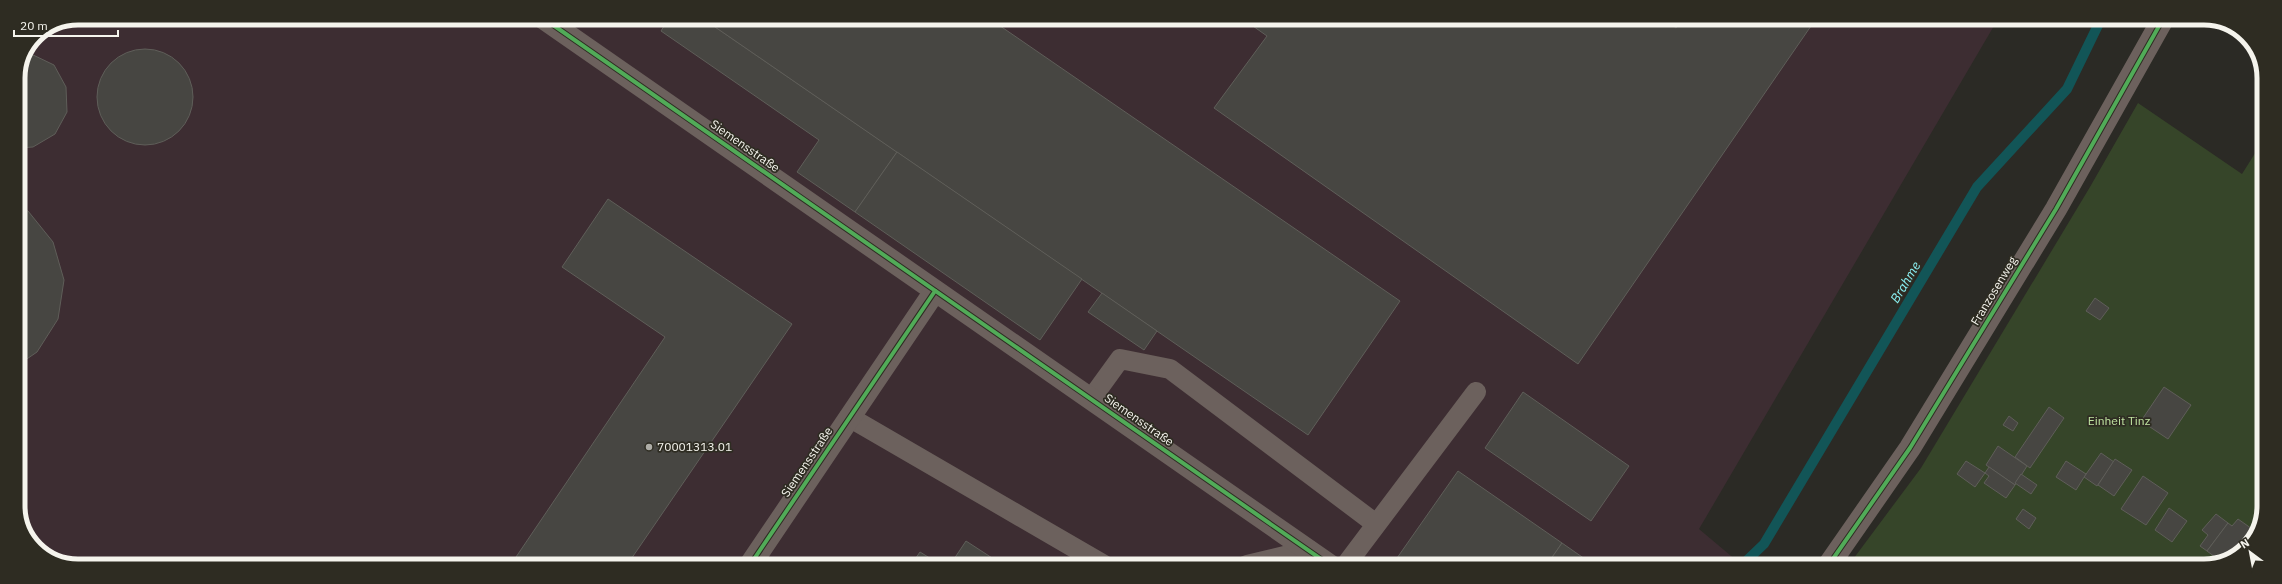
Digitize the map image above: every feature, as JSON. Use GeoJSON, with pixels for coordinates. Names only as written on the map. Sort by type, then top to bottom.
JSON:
{"type":"FeatureCollection","features":[{"type":"Feature","properties":{"kind":"street","name":"Siemensstraße"},"geometry":{"type":"LineString","coordinates":[[553,25],[1322,559]]}},
{"type":"Feature","properties":{"kind":"street","name":"Franzosenweg"},"geometry":{"type":"LineString","coordinates":[[1833,559],[1910,448],[2056,209],[2160,25]]}},
{"type":"Feature","properties":{"kind":"street","name":"Siemensstraße"},"geometry":{"type":"LineString","coordinates":[[754,559],[935,291]]}},
{"type":"Feature","properties":{"kind":"lane"},"geometry":{"type":"LineString","coordinates":[[1091,399],[1120,359],[1170,369],[1376,524]]}},
{"type":"Feature","properties":{"kind":"lane"},"geometry":{"type":"LineString","coordinates":[[1350,559],[1476,392]]}},
{"type":"Feature","properties":{"kind":"lane"},"geometry":{"type":"LineString","coordinates":[[849,417],[1094,559]]}},
{"type":"Feature","properties":{"kind":"lane"},"geometry":{"type":"LineString","coordinates":[[1274,559],[1309,550]]}},
{"type":"Feature","properties":{"kind":"shaded area"},"geometry":{"type":"Polygon","coordinates":[[[78,25],[1994,25],[1699,529],[1735,559],[68,558],[52,552],[38,541],[29,526],[25,509],[26,68],[34,49],[49,34],[58,29],[78,25]]]}},
{"type":"Feature","properties":{"kind":"green space","name":"Einheit Tinz"},"geometry":{"type":"Polygon","coordinates":[[[2138,103],[2242,174],[2257,150],[2257,506],[2256,516],[2250,532],[2230,532],[2230,552],[2214,558],[2204,559],[1853,559],[1921,468],[2090,187],[2138,103]]]}},
{"type":"Feature","properties":{"kind":"building"},"geometry":{"type":"Polygon","coordinates":[[[665,25],[712,25],[897,152],[855,212],[797,172],[819,140],[661,31],[665,25]]]}},
{"type":"Feature","properties":{"kind":"building"},"geometry":{"type":"Polygon","coordinates":[[[712,25],[999,25],[1400,301],[1308,435],[712,25]]]}},
{"type":"Feature","properties":{"kind":"building"},"geometry":{"type":"Polygon","coordinates":[[[1251,25],[1672,25],[1676,28],[1678,25],[1811,26],[1578,364],[1214,108],[1267,36],[1251,25]]]}},
{"type":"Feature","properties":{"kind":"building"},"geometry":{"type":"Polygon","coordinates":[[[145,49],[163,53],[172,57],[179,63],[185,70],[189,79],[193,97],[189,115],[185,124],[179,131],[172,137],[163,141],[145,145],[127,141],[118,137],[111,131],[105,124],[101,115],[97,97],[101,79],[105,70],[111,63],[118,57],[127,53],[145,49]]]}},
{"type":"Feature","properties":{"kind":"building"},"geometry":{"type":"Polygon","coordinates":[[[31,54],[54,65],[66,87],[67,112],[55,134],[33,147],[25,148],[25,78],[26,68],[31,54]]]}},
{"type":"Feature","properties":{"kind":"building"},"geometry":{"type":"Polygon","coordinates":[[[897,152],[1082,279],[1040,340],[855,212],[897,152]]]}},
{"type":"Feature","properties":{"kind":"building","name":"70001313.01"},"geometry":{"type":"Polygon","coordinates":[[[608,199],[792,324],[631,559],[519,559],[516,557],[665,337],[562,267],[608,199]]]}},
{"type":"Feature","properties":{"kind":"building"},"geometry":{"type":"Polygon","coordinates":[[[25,210],[28,211],[53,242],[64,280],[58,319],[37,352],[25,360],[25,210]]]}},
{"type":"Feature","properties":{"kind":"building"},"geometry":{"type":"Polygon","coordinates":[[[1102,293],[1157,331],[1144,350],[1088,312],[1102,293]]]}},
{"type":"Feature","properties":{"kind":"building"},"geometry":{"type":"Polygon","coordinates":[[[2095,298],[2109,308],[2100,320],[2086,311],[2095,298]]]}},
{"type":"Feature","properties":{"kind":"building"},"geometry":{"type":"Polygon","coordinates":[[[2164,387],[2191,405],[2168,439],[2141,421],[2164,387]]]}},
{"type":"Feature","properties":{"kind":"building"},"geometry":{"type":"Polygon","coordinates":[[[1523,392],[1629,466],[1591,521],[1485,448],[1523,392]]]}},
{"type":"Feature","properties":{"kind":"building"},"geometry":{"type":"Polygon","coordinates":[[[2049,407],[2064,418],[2030,468],[2015,457],[2049,407]]]}},
{"type":"Feature","properties":{"kind":"building"},"geometry":{"type":"Polygon","coordinates":[[[2009,416],[2018,423],[2013,431],[2003,425],[2009,416]]]}},
{"type":"Feature","properties":{"kind":"building"},"geometry":{"type":"Polygon","coordinates":[[[1998,446],[2027,466],[2015,485],[1986,465],[1998,446]]]}},
{"type":"Feature","properties":{"kind":"building"},"geometry":{"type":"Polygon","coordinates":[[[2101,453],[2114,462],[2097,486],[2084,477],[2101,453]]]}},
{"type":"Feature","properties":{"kind":"building"},"geometry":{"type":"Polygon","coordinates":[[[2115,459],[2132,470],[2114,496],[2098,485],[2115,459]]]}},
{"type":"Feature","properties":{"kind":"building"},"geometry":{"type":"Polygon","coordinates":[[[1966,461],[1985,473],[1975,487],[1957,474],[1966,461]]]}},
{"type":"Feature","properties":{"kind":"building"},"geometry":{"type":"Polygon","coordinates":[[[2066,461],[2086,474],[2076,490],[2056,477],[2066,461]]]}},
{"type":"Feature","properties":{"kind":"building"},"geometry":{"type":"Polygon","coordinates":[[[1989,467],[2015,485],[2006,498],[1984,483],[1989,476],[1985,473],[1989,467]]]}},
{"type":"Feature","properties":{"kind":"building"},"geometry":{"type":"Polygon","coordinates":[[[1458,471],[1562,543],[1551,559],[1397,558],[1458,471]]]}},
{"type":"Feature","properties":{"kind":"building"},"geometry":{"type":"Polygon","coordinates":[[[2021,474],[2037,485],[2031,494],[2015,483],[2021,474]]]}},
{"type":"Feature","properties":{"kind":"building"},"geometry":{"type":"Polygon","coordinates":[[[2143,476],[2168,493],[2146,525],[2121,509],[2143,476]]]}},
{"type":"Feature","properties":{"kind":"building"},"geometry":{"type":"Polygon","coordinates":[[[2169,508],[2187,521],[2172,542],[2155,530],[2169,508]]]}},
{"type":"Feature","properties":{"kind":"building"},"geometry":{"type":"Polygon","coordinates":[[[2023,509],[2036,518],[2029,529],[2016,519],[2023,509]]]}},
{"type":"Feature","properties":{"kind":"building"},"geometry":{"type":"Polygon","coordinates":[[[2216,514],[2228,523],[2207,551],[2200,546],[2208,535],[2202,530],[2216,514]]]}},
{"type":"Feature","properties":{"kind":"building"},"geometry":{"type":"Polygon","coordinates":[[[2238,519],[2252,529],[2250,532],[2230,532],[2230,552],[2216,558],[2207,551],[2228,523],[2232,526],[2238,519]]]}},
{"type":"Feature","properties":{"kind":"building"},"geometry":{"type":"Polygon","coordinates":[[[966,541],[994,559],[954,559],[966,541]]]}},
{"type":"Feature","properties":{"kind":"building"},"geometry":{"type":"Polygon","coordinates":[[[1562,543],[1585,559],[1551,559],[1562,543]]]}},
{"type":"Feature","properties":{"kind":"building"},"geometry":{"type":"Polygon","coordinates":[[[920,552],[931,559],[915,559],[920,552]]]}},
{"type":"Feature","properties":{"kind":"waterway","name":"Brahme"},"geometry":{"type":"LineString","coordinates":[[1748,559],[1764,544],[1977,187],[2067,89],[2098,25]]}},
{"type":"Feature","properties":{"kind":"cycle path"},"geometry":{"type":"LineString","coordinates":[[553,25],[1321,559]]}},
{"type":"Feature","properties":{"kind":"cycle path"},"geometry":{"type":"LineString","coordinates":[[1833,559],[1910,448],[2056,209],[2160,25]]}},
{"type":"Feature","properties":{"kind":"cycle path"},"geometry":{"type":"LineString","coordinates":[[754,559],[935,291]]}},
{"type":"Feature","properties":{"kind":"place","name":"70001313.01"},"geometry":{"type":"Point","coordinates":[649,447]}}]}
